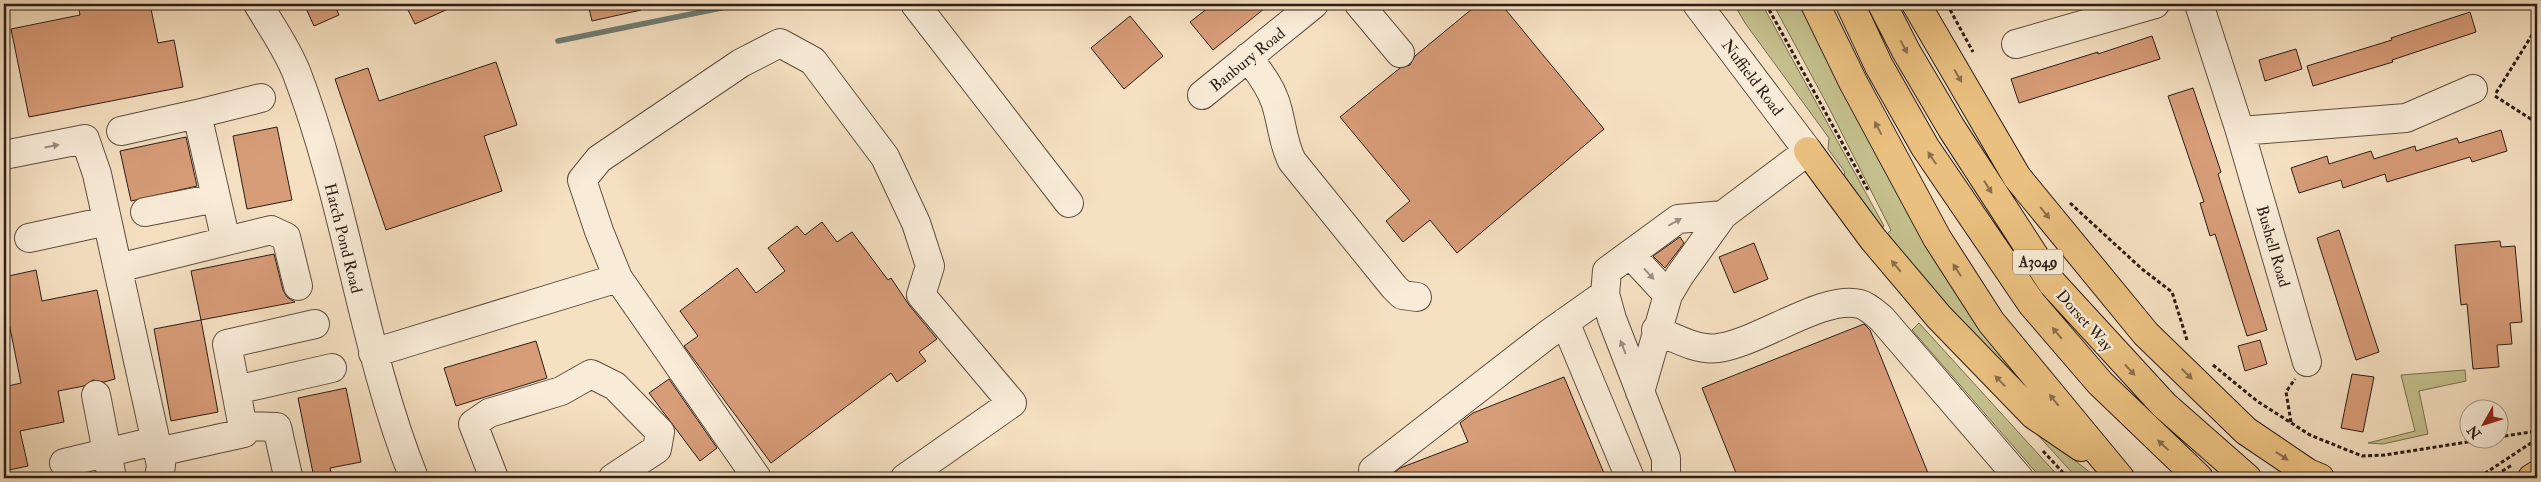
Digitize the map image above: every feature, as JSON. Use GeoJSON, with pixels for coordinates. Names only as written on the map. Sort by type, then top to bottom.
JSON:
{"type":"FeatureCollection","features":[{"type":"Feature","properties":{"kind":"highway"},"geometry":{"type":"LineString","coordinates":[[1815,4],[1853,82],[1937,238],[1991,322],[2114,471]]}},
{"type":"Feature","properties":{"kind":"highway","name":"Dorset Way"},"geometry":{"type":"LineString","coordinates":[[1850,4],[1879,66],[1925,148],[2032,304],[2100,384],[2199,478]]}},
{"type":"Feature","properties":{"kind":"highway","name":"Dorset Way"},"geometry":{"type":"LineString","coordinates":[[1882,4],[1906,51],[1952,129],[2052,284],[2164,405],[2247,478]]}},
{"type":"Feature","properties":{"kind":"highway","name":"A3049"},"geometry":{"type":"LineString","coordinates":[[1916,4],[2016,177],[2146,334],[2246,431],[2308,473],[2320,478]]}},
{"type":"Feature","properties":{"kind":"highway"},"geometry":{"type":"LineString","coordinates":[[1808,151],[1873,239],[1939,317],[2034,415],[2114,471]]}},
{"type":"Feature","properties":{"kind":"highway"},"geometry":{"type":"LineString","coordinates":[[2532,478],[2537,475]]}},
{"type":"Feature","properties":{"kind":"street","name":"Hatch Pond Road"},"geometry":{"type":"LineString","coordinates":[[258,4],[296,72],[328,170],[373,353],[402,448],[414,478]]}},
{"type":"Feature","properties":{"kind":"street"},"geometry":{"type":"LineString","coordinates":[[915,4],[1069,202]]}},
{"type":"Feature","properties":{"kind":"street","name":"Banbury Road"},"geometry":{"type":"LineString","coordinates":[[1202,95],[1314,4]]}},
{"type":"Feature","properties":{"kind":"street"},"geometry":{"type":"LineString","coordinates":[[1358,4],[1400,53]]}},
{"type":"Feature","properties":{"kind":"street","name":"Nuffield Road"},"geometry":{"type":"LineString","coordinates":[[1697,4],[1808,151]]}},
{"type":"Feature","properties":{"kind":"street"},"geometry":{"type":"LineString","coordinates":[[2016,44],[2155,4]]}},
{"type":"Feature","properties":{"kind":"street","name":"Bushell Road"},"geometry":{"type":"LineString","coordinates":[[2199,4],[2240,131],[2307,362]]}},
{"type":"Feature","properties":{"kind":"street"},"geometry":{"type":"LineString","coordinates":[[757,478],[618,278],[599,231],[582,180],[599,160],[741,63],[780,43],[813,61],[889,165],[916,222],[930,266],[921,295],[1012,403],[905,478]]}},
{"type":"Feature","properties":{"kind":"street"},"geometry":{"type":"LineString","coordinates":[[1248,58],[1267,83],[1275,99],[1284,145],[1292,161],[1394,287],[1402,295],[1417,297]]}},
{"type":"Feature","properties":{"kind":"street"},"geometry":{"type":"LineString","coordinates":[[2240,131],[2406,118],[2473,89]]}},
{"type":"Feature","properties":{"kind":"street"},"geometry":{"type":"LineString","coordinates":[[120,131],[261,98]]}},
{"type":"Feature","properties":{"kind":"street"},"geometry":{"type":"LineString","coordinates":[[197,114],[226,241]]}},
{"type":"Feature","properties":{"kind":"street"},"geometry":{"type":"LineString","coordinates":[[4,155],[84,139],[97,174],[157,457]]}},
{"type":"Feature","properties":{"kind":"street"},"geometry":{"type":"LineString","coordinates":[[1640,392],[1656,330],[1668,295],[1680,274],[1723,215],[1808,151]]}},
{"type":"Feature","properties":{"kind":"street"},"geometry":{"type":"LineString","coordinates":[[145,212],[216,198]]}},
{"type":"Feature","properties":{"kind":"street"},"geometry":{"type":"LineString","coordinates":[[1666,478],[1666,458],[1612,319],[1605,294],[1607,271],[1678,219],[1723,215]]}},
{"type":"Feature","properties":{"kind":"street"},"geometry":{"type":"LineString","coordinates":[[29,238],[107,221]]}},
{"type":"Feature","properties":{"kind":"street"},"geometry":{"type":"LineString","coordinates":[[118,268],[271,230],[286,238],[298,286]]}},
{"type":"Feature","properties":{"kind":"street"},"geometry":{"type":"LineString","coordinates":[[1630,254],[1668,295]]}},
{"type":"Feature","properties":{"kind":"street"},"geometry":{"type":"LineString","coordinates":[[373,353],[618,278]]}},
{"type":"Feature","properties":{"kind":"street"},"geometry":{"type":"LineString","coordinates":[[1372,470],[1565,322],[1605,294]]}},
{"type":"Feature","properties":{"kind":"street"},"geometry":{"type":"LineString","coordinates":[[1656,330],[1690,344],[1718,348],[1764,333],[1832,304],[1860,304],[1882,319],[2019,478]]}},
{"type":"Feature","properties":{"kind":"street"},"geometry":{"type":"LineString","coordinates":[[1565,322],[1630,478]]}},
{"type":"Feature","properties":{"kind":"street"},"geometry":{"type":"LineString","coordinates":[[64,463],[110,465],[157,457],[244,433],[227,344],[315,324]]}},
{"type":"Feature","properties":{"kind":"street"},"geometry":{"type":"LineString","coordinates":[[236,390],[332,368]]}},
{"type":"Feature","properties":{"kind":"street"},"geometry":{"type":"LineString","coordinates":[[494,478],[473,424],[489,413],[561,391],[591,374],[615,386],[660,432],[657,450],[612,478]]}},
{"type":"Feature","properties":{"kind":"street"},"geometry":{"type":"LineString","coordinates":[[96,395],[110,465]]}},
{"type":"Feature","properties":{"kind":"street"},"geometry":{"type":"LineString","coordinates":[[1613,436],[1651,420]]}},
{"type":"Feature","properties":{"kind":"street"},"geometry":{"type":"LineString","coordinates":[[242,426],[277,427],[288,476]]}},
{"type":"Feature","properties":{"kind":"path"},"geometry":{"type":"LineString","coordinates":[[1947,4],[1978,61]]}},
{"type":"Feature","properties":{"kind":"path"},"geometry":{"type":"LineString","coordinates":[[2537,27],[2494,96],[2537,123]]}},
{"type":"Feature","properties":{"kind":"path"},"geometry":{"type":"LineString","coordinates":[[2068,201],[2142,269],[2172,292],[2186,340],[2192,345]]}},
{"type":"Feature","properties":{"kind":"path"},"geometry":{"type":"LineString","coordinates":[[2210,362],[2257,401],[2310,435],[2362,456],[2385,455],[2458,443]]}},
{"type":"Feature","properties":{"kind":"path"},"geometry":{"type":"LineString","coordinates":[[2291,423],[2286,392],[2307,362]]}},
{"type":"Feature","properties":{"kind":"path"},"geometry":{"type":"LineString","coordinates":[[2508,435],[2537,431]]}},
{"type":"Feature","properties":{"kind":"path"},"geometry":{"type":"LineString","coordinates":[[2488,478],[2484,474],[2537,439]]}},
{"type":"Feature","properties":{"kind":"shaded area"},"geometry":{"type":"Polygon","coordinates":[[[1734,4],[1762,4],[1884,226],[1880,228],[1843,178],[1845,172],[1828,149],[1829,138],[1745,23],[1734,4]]]}},
{"type":"Feature","properties":{"kind":"shaded area"},"geometry":{"type":"Polygon","coordinates":[[[1773,4],[1804,4],[1971,312],[2033,398],[2026,396],[1885,236],[1891,230],[1828,106],[1773,4]]]}},
{"type":"Feature","properties":{"kind":"shaded area"},"geometry":{"type":"Polygon","coordinates":[[[1919,323],[2060,478],[2041,478],[1912,330],[1919,323]]]}},
{"type":"Feature","properties":{"kind":"shaded area"},"geometry":{"type":"Polygon","coordinates":[[[2465,370],[2466,381],[2419,391],[2428,434],[2383,444],[2368,443],[2415,431],[2401,375],[2465,370]]]}},
{"type":"Feature","properties":{"kind":"shaded area"},"geometry":{"type":"Polygon","coordinates":[[[2025,421],[2097,478],[2077,478],[2025,421]]]}},
{"type":"Feature","properties":{"kind":"building"},"geometry":{"type":"Polygon","coordinates":[[[78,4],[150,4],[158,43],[174,40],[183,87],[29,117],[11,29],[80,15],[78,4]]]}},
{"type":"Feature","properties":{"kind":"building"},"geometry":{"type":"Polygon","coordinates":[[[304,4],[334,4],[339,15],[314,26],[304,4]]]}},
{"type":"Feature","properties":{"kind":"building"},"geometry":{"type":"Polygon","coordinates":[[[405,4],[459,4],[415,24],[405,4]]]}},
{"type":"Feature","properties":{"kind":"building"},"geometry":{"type":"Polygon","coordinates":[[[588,4],[640,4],[641,10],[592,21],[588,4]]]}},
{"type":"Feature","properties":{"kind":"building"},"geometry":{"type":"Polygon","coordinates":[[[1213,4],[1270,4],[1213,50],[1190,22],[1213,4]]]}},
{"type":"Feature","properties":{"kind":"building"},"geometry":{"type":"Polygon","coordinates":[[[1478,4],[1501,4],[1604,129],[1457,253],[1430,220],[1403,242],[1386,221],[1410,201],[1340,117],[1400,68],[1410,65],[1415,56],[1478,4]]]}},
{"type":"Feature","properties":{"kind":"building"},"geometry":{"type":"Polygon","coordinates":[[[2470,12],[2476,32],[2392,60],[2393,62],[2313,86],[2307,66],[2392,40],[2391,38],[2470,12]]]}},
{"type":"Feature","properties":{"kind":"building"},"geometry":{"type":"Polygon","coordinates":[[[1130,16],[1163,56],[1124,89],[1091,48],[1130,16]]]}},
{"type":"Feature","properties":{"kind":"building"},"geometry":{"type":"Polygon","coordinates":[[[2152,36],[2160,59],[2019,103],[2011,79],[2152,36]]]}},
{"type":"Feature","properties":{"kind":"building"},"geometry":{"type":"Polygon","coordinates":[[[2296,49],[2302,69],[2265,81],[2259,60],[2296,49]]]}},
{"type":"Feature","properties":{"kind":"building"},"geometry":{"type":"Polygon","coordinates":[[[496,62],[517,125],[484,136],[502,191],[386,230],[335,79],[368,68],[379,101],[496,62]]]}},
{"type":"Feature","properties":{"kind":"building"},"geometry":{"type":"Polygon","coordinates":[[[2193,88],[2221,172],[2218,174],[2267,330],[2247,336],[2215,234],[2210,236],[2200,203],[2204,202],[2168,96],[2193,88]]]}},
{"type":"Feature","properties":{"kind":"building"},"geometry":{"type":"Polygon","coordinates":[[[277,127],[292,200],[247,209],[233,136],[277,127]]]}},
{"type":"Feature","properties":{"kind":"building"},"geometry":{"type":"Polygon","coordinates":[[[2501,130],[2507,151],[2472,162],[2470,157],[2387,182],[2385,174],[2343,188],[2341,180],[2299,193],[2291,168],[2327,156],[2329,164],[2371,151],[2374,159],[2415,146],[2416,151],[2457,138],[2459,143],[2501,130]]]}},
{"type":"Feature","properties":{"kind":"building"},"geometry":{"type":"Polygon","coordinates":[[[186,137],[197,186],[131,201],[120,151],[186,137]]]}},
{"type":"Feature","properties":{"kind":"building"},"geometry":{"type":"Polygon","coordinates":[[[822,222],[837,242],[852,232],[888,280],[891,278],[909,305],[937,339],[919,352],[926,361],[897,382],[891,373],[771,463],[684,346],[698,336],[680,311],[737,268],[756,293],[785,271],[768,248],[797,226],[805,235],[822,222]]]}},
{"type":"Feature","properties":{"kind":"building"},"geometry":{"type":"Polygon","coordinates":[[[2339,230],[2379,352],[2356,360],[2317,238],[2339,230]]]}},
{"type":"Feature","properties":{"kind":"building"},"geometry":{"type":"Polygon","coordinates":[[[1680,237],[1684,243],[1665,268],[1653,256],[1680,237]]]}},
{"type":"Feature","properties":{"kind":"building"},"geometry":{"type":"Polygon","coordinates":[[[2500,241],[2501,247],[2515,246],[2522,322],[2510,323],[2512,344],[2497,345],[2499,367],[2473,369],[2467,304],[2461,305],[2455,245],[2500,241]]]}},
{"type":"Feature","properties":{"kind":"building"},"geometry":{"type":"Polygon","coordinates":[[[1754,243],[1768,279],[1734,293],[1719,257],[1754,243]]]}},
{"type":"Feature","properties":{"kind":"building"},"geometry":{"type":"Polygon","coordinates":[[[274,254],[283,290],[287,297],[295,302],[201,320],[191,271],[274,254]]]}},
{"type":"Feature","properties":{"kind":"building"},"geometry":{"type":"Polygon","coordinates":[[[36,270],[42,301],[97,290],[115,379],[104,382],[93,380],[84,386],[58,391],[64,422],[20,431],[28,466],[4,471],[4,387],[21,383],[7,313],[4,314],[4,277],[36,270]]]}},
{"type":"Feature","properties":{"kind":"building"},"geometry":{"type":"Polygon","coordinates":[[[201,320],[218,412],[171,421],[154,329],[201,320]]]}},
{"type":"Feature","properties":{"kind":"building"},"geometry":{"type":"Polygon","coordinates":[[[1864,324],[1870,330],[1930,478],[1738,478],[1702,388],[1864,324]]]}},
{"type":"Feature","properties":{"kind":"building"},"geometry":{"type":"Polygon","coordinates":[[[2260,340],[2267,364],[2245,371],[2238,346],[2260,340]]]}},
{"type":"Feature","properties":{"kind":"building"},"geometry":{"type":"Polygon","coordinates":[[[536,341],[547,378],[456,406],[444,368],[536,341]]]}},
{"type":"Feature","properties":{"kind":"building"},"geometry":{"type":"Polygon","coordinates":[[[2352,374],[2374,377],[2363,432],[2341,428],[2352,374]]]}},
{"type":"Feature","properties":{"kind":"building"},"geometry":{"type":"Polygon","coordinates":[[[1564,377],[1606,478],[1388,478],[1400,468],[1468,442],[1460,423],[1473,413],[1564,377]]]}},
{"type":"Feature","properties":{"kind":"building"},"geometry":{"type":"Polygon","coordinates":[[[669,379],[717,448],[700,461],[649,393],[669,379]]]}},
{"type":"Feature","properties":{"kind":"building"},"geometry":{"type":"Polygon","coordinates":[[[346,388],[361,462],[330,468],[332,478],[314,478],[298,398],[346,388]]]}},
{"type":"Feature","properties":{"kind":"waterway"},"geometry":{"type":"LineString","coordinates":[[558,41],[741,4]]}}]}
